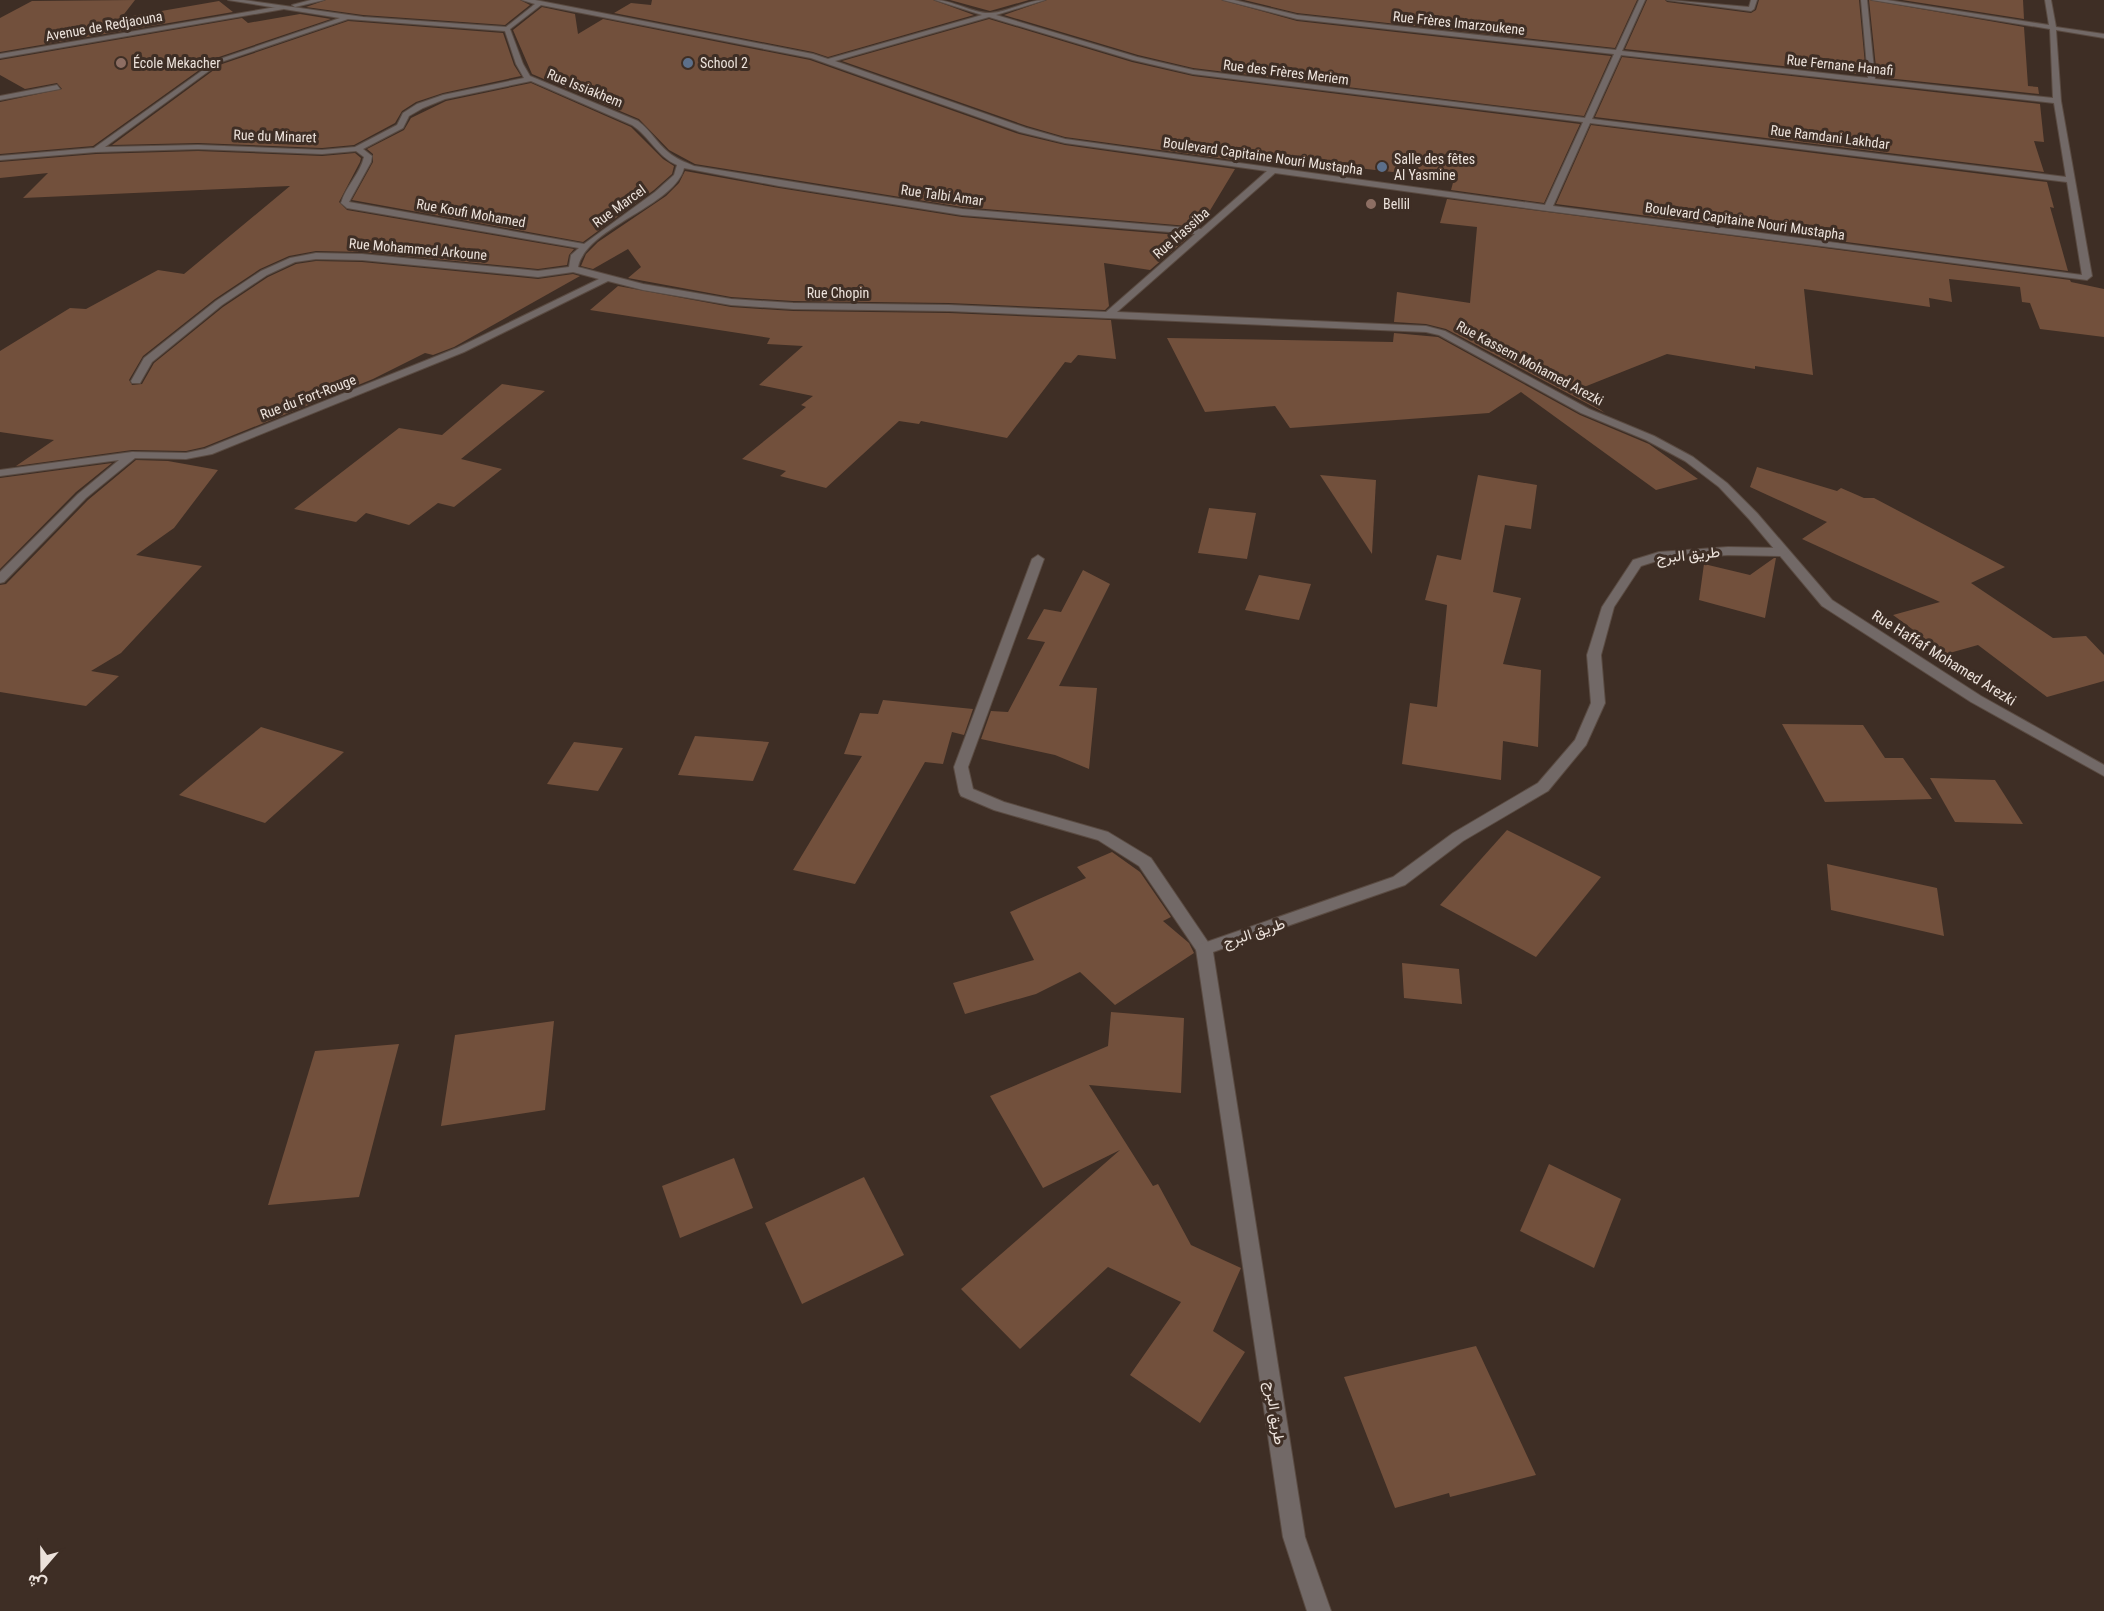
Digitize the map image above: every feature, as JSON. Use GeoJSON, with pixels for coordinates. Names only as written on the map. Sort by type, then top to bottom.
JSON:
{"type":"FeatureCollection","features":[{"type":"Feature","properties":{"kind":"street"},"geometry":{"type":"LineString","coordinates":[[231,0],[349,17],[507,29],[540,3]]}},
{"type":"Feature","properties":{"kind":"street"},"geometry":{"type":"LineString","coordinates":[[272,0],[300,4]]}},
{"type":"Feature","properties":{"kind":"street"},"geometry":{"type":"LineString","coordinates":[[282,8],[321,0]]}},
{"type":"Feature","properties":{"kind":"street","name":"Boulevard Capitaine Nouri Mustapha"},"geometry":{"type":"LineString","coordinates":[[525,0],[793,51],[1050,138],[1272,171],[2084,278],[2087,276],[2070,180]]}},
{"type":"Feature","properties":{"kind":"street","name":"Rue des Frères Meriem"},"geometry":{"type":"LineString","coordinates":[[938,0],[1166,68],[1587,122]]}},
{"type":"Feature","properties":{"kind":"street"},"geometry":{"type":"LineString","coordinates":[[828,61],[1042,0]]}},
{"type":"Feature","properties":{"kind":"street","name":"Rue Frères Imarzoukene"},"geometry":{"type":"LineString","coordinates":[[1226,0],[1289,16],[1619,53]]}},
{"type":"Feature","properties":{"kind":"street"},"geometry":{"type":"LineString","coordinates":[[1548,208],[1642,0]]}},
{"type":"Feature","properties":{"kind":"street"},"geometry":{"type":"LineString","coordinates":[[1670,0],[1751,9],[1754,0]]}},
{"type":"Feature","properties":{"kind":"street"},"geometry":{"type":"LineString","coordinates":[[1864,0],[1872,80]]}},
{"type":"Feature","properties":{"kind":"street"},"geometry":{"type":"LineString","coordinates":[[1875,0],[2104,36]]}},
{"type":"Feature","properties":{"kind":"street"},"geometry":{"type":"LineString","coordinates":[[2048,0],[2053,27],[2057,101],[2070,180]]}},
{"type":"Feature","properties":{"kind":"street","name":"Avenue de Redjaouna"},"geometry":{"type":"LineString","coordinates":[[0,56],[282,8]]}},
{"type":"Feature","properties":{"kind":"street"},"geometry":{"type":"LineString","coordinates":[[96,150],[219,61],[349,17]]}},
{"type":"Feature","properties":{"kind":"street","name":"Rue Issiakhem"},"geometry":{"type":"LineString","coordinates":[[507,29],[512,37],[516,62],[527,77],[635,123],[649,133],[664,153],[681,164]]}},
{"type":"Feature","properties":{"kind":"street","name":"Rue Fernane Hanafi"},"geometry":{"type":"LineString","coordinates":[[1619,53],[2057,101]]}},
{"type":"Feature","properties":{"kind":"street","name":"Rue du Minaret"},"geometry":{"type":"LineString","coordinates":[[0,158],[96,150],[198,147],[322,152],[357,149],[400,126],[406,115],[435,100],[531,79]]}},
{"type":"Feature","properties":{"kind":"street"},"geometry":{"type":"LineString","coordinates":[[0,98],[57,87]]}},
{"type":"Feature","properties":{"kind":"street","name":"Rue Ramdani Lakhdar"},"geometry":{"type":"LineString","coordinates":[[1587,122],[2070,180]]}},
{"type":"Feature","properties":{"kind":"street","name":"Rue Koufi Mohamed"},"geometry":{"type":"LineString","coordinates":[[357,149],[368,156],[367,165],[346,195],[345,202],[350,206],[586,247]]}},
{"type":"Feature","properties":{"kind":"street","name":"Rue Talbi Amar"},"geometry":{"type":"LineString","coordinates":[[681,164],[779,184],[962,212],[1202,232]]}},
{"type":"Feature","properties":{"kind":"street","name":"Rue Marcel"},"geometry":{"type":"LineString","coordinates":[[573,269],[576,255],[614,224],[664,190],[678,176],[681,164]]}},
{"type":"Feature","properties":{"kind":"street","name":"Rue Hassiba"},"geometry":{"type":"LineString","coordinates":[[1107,316],[1272,171]]}},
{"type":"Feature","properties":{"kind":"street","name":"Rue Mohammed Arkoune"},"geometry":{"type":"LineString","coordinates":[[136,381],[148,360],[168,342],[219,303],[264,273],[293,260],[329,256],[538,274],[573,269]]}},
{"type":"Feature","properties":{"kind":"street","name":"Rue Chopin"},"geometry":{"type":"LineString","coordinates":[[573,269],[607,278],[731,302],[794,306],[949,308],[1107,316]]}},
{"type":"Feature","properties":{"kind":"street","name":"Rue du Fort-Rouge"},"geometry":{"type":"LineString","coordinates":[[0,473],[132,455],[186,456],[208,452],[372,388],[486,340],[607,278]]}},
{"type":"Feature","properties":{"kind":"street","name":"Rue Kassem Mohamed Arezki"},"geometry":{"type":"LineString","coordinates":[[1107,316],[1415,329],[1442,333],[1585,411],[1650,438],[1689,459],[1723,485],[1754,516],[1783,552]]}},
{"type":"Feature","properties":{"kind":"street"},"geometry":{"type":"LineString","coordinates":[[0,579],[82,496],[132,455]]}},
{"type":"Feature","properties":{"kind":"street","name":"طريق البرج"},"geometry":{"type":"LineString","coordinates":[[1319,1611],[1294,1537],[1204,949],[1399,881],[1458,837],[1543,787],[1581,742],[1598,704],[1594,655],[1608,607],[1637,563],[1659,556],[1728,551],[1783,552]]}},
{"type":"Feature","properties":{"kind":"street","name":"Rue Haffaf Mohamed Arezki"},"geometry":{"type":"LineString","coordinates":[[1783,552],[1827,603],[1976,699],[2104,771]]}},
{"type":"Feature","properties":{"kind":"street"},"geometry":{"type":"LineString","coordinates":[[1038,559],[961,767],[966,792],[999,806],[1103,836],[1145,862],[1204,949]]}},
{"type":"Feature","properties":{"kind":"building"},"geometry":{"type":"Polygon","coordinates":[[[135,0],[121,18],[219,1],[233,12],[0,52],[0,18],[32,1],[135,0]]]}},
{"type":"Feature","properties":{"kind":"building"},"geometry":{"type":"Polygon","coordinates":[[[326,0],[520,0],[530,5],[505,25],[363,15],[306,7],[326,0]]]}},
{"type":"Feature","properties":{"kind":"building"},"geometry":{"type":"Polygon","coordinates":[[[652,0],[933,0],[974,15],[828,57],[813,52],[614,13],[631,3],[651,5],[652,0]]]}},
{"type":"Feature","properties":{"kind":"building"},"geometry":{"type":"Polygon","coordinates":[[[950,0],[1029,0],[990,11],[950,0]]]}},
{"type":"Feature","properties":{"kind":"building"},"geometry":{"type":"Polygon","coordinates":[[[1047,0],[1221,0],[1297,21],[1611,56],[1584,116],[1193,68],[1138,55],[1004,15],[1047,0]]]}},
{"type":"Feature","properties":{"kind":"building"},"geometry":{"type":"Polygon","coordinates":[[[1244,0],[1637,0],[1615,48],[1297,13],[1244,0]]]}},
{"type":"Feature","properties":{"kind":"building"},"geometry":{"type":"Polygon","coordinates":[[[1647,0],[1665,0],[1751,13],[1756,10],[1759,0],[1859,0],[1866,75],[1625,49],[1647,0]]]}},
{"type":"Feature","properties":{"kind":"building"},"geometry":{"type":"Polygon","coordinates":[[[1869,0],[2024,27],[2028,86],[2038,87],[2039,94],[1877,77],[1869,0]]]}},
{"type":"Feature","properties":{"kind":"building"},"geometry":{"type":"Polygon","coordinates":[[[1902,0],[2023,0],[2024,19],[1902,0]]]}},
{"type":"Feature","properties":{"kind":"building"},"geometry":{"type":"Polygon","coordinates":[[[542,7],[575,14],[578,34],[603,19],[810,60],[1019,134],[1065,145],[1235,169],[1200,227],[962,207],[695,164],[669,150],[639,119],[532,74],[513,30],[542,7]]]}},
{"type":"Feature","properties":{"kind":"building"},"geometry":{"type":"Polygon","coordinates":[[[300,14],[331,19],[216,58],[93,146],[0,154],[0,102],[62,89],[57,83],[25,89],[0,75],[0,60],[242,18],[248,23],[300,14]]]}},
{"type":"Feature","properties":{"kind":"building"},"geometry":{"type":"Polygon","coordinates":[[[989,19],[1132,62],[1193,76],[1580,124],[1544,203],[1451,190],[1454,179],[1243,155],[1240,161],[1065,137],[1027,126],[842,61],[989,19]]]}},
{"type":"Feature","properties":{"kind":"building"},"geometry":{"type":"Polygon","coordinates":[[[348,21],[503,33],[514,65],[521,76],[443,93],[416,102],[402,111],[395,123],[354,145],[322,148],[198,143],[112,145],[222,64],[348,21]]]}},
{"type":"Feature","properties":{"kind":"building"},"geometry":{"type":"Polygon","coordinates":[[[1622,57],[2040,104],[2044,142],[2034,141],[2044,172],[1595,117],[1622,57]]]}},
{"type":"Feature","properties":{"kind":"building"},"geometry":{"type":"Polygon","coordinates":[[[531,83],[631,127],[663,159],[674,166],[672,174],[583,242],[352,200],[373,162],[373,154],[367,149],[404,130],[411,118],[446,101],[531,83]]]}},
{"type":"Feature","properties":{"kind":"building"},"geometry":{"type":"Polygon","coordinates":[[[1591,125],[2047,182],[2054,208],[2050,207],[2068,271],[1556,204],[1591,125]]]}},
{"type":"Feature","properties":{"kind":"building"},"geometry":{"type":"Polygon","coordinates":[[[198,151],[322,156],[355,153],[361,158],[360,162],[339,202],[347,210],[574,249],[569,255],[567,265],[538,269],[362,252],[316,251],[289,256],[260,269],[215,299],[143,356],[129,380],[132,385],[142,384],[154,363],[223,307],[268,277],[296,264],[316,261],[362,262],[538,279],[573,274],[580,276],[454,347],[433,355],[425,353],[373,379],[204,447],[186,451],[132,450],[16,466],[54,440],[0,432],[0,351],[70,308],[86,309],[158,270],[184,274],[290,186],[23,198],[48,173],[0,178],[0,162],[96,154],[198,151]]]}},
{"type":"Feature","properties":{"kind":"building"},"geometry":{"type":"Polygon","coordinates":[[[685,171],[962,217],[1190,236],[1150,270],[1104,263],[1109,306],[1105,310],[949,303],[793,301],[731,297],[628,278],[641,267],[628,249],[593,269],[581,266],[586,254],[598,242],[666,196],[679,183],[685,171]]]}},
{"type":"Feature","properties":{"kind":"building"},"geometry":{"type":"Polygon","coordinates":[[[1447,199],[2070,280],[2104,289],[2104,337],[2040,329],[2030,303],[2022,302],[2020,287],[1949,279],[1952,302],[1929,298],[1930,307],[1804,289],[1813,375],[1755,366],[1755,369],[1667,354],[1574,391],[1605,413],[1446,329],[1426,324],[1394,322],[1397,292],[1470,303],[1477,227],[1440,223],[1447,199]]]}},
{"type":"Feature","properties":{"kind":"building"},"geometry":{"type":"Polygon","coordinates":[[[618,286],[731,307],[793,311],[949,313],[1111,320],[1116,359],[1078,355],[1071,363],[1065,362],[1007,438],[921,421],[919,424],[899,421],[826,488],[780,476],[786,471],[742,459],[806,407],[801,405],[813,396],[759,385],[803,346],[767,344],[770,338],[590,310],[618,286]]]}},
{"type":"Feature","properties":{"kind":"building"},"geometry":{"type":"Polygon","coordinates":[[[1394,333],[1438,337],[1580,415],[1649,444],[1698,479],[1656,490],[1521,392],[1489,413],[1290,428],[1275,406],[1205,412],[1167,338],[1393,342],[1394,333]]]}},
{"type":"Feature","properties":{"kind":"building"},"geometry":{"type":"Polygon","coordinates":[[[502,384],[545,391],[461,459],[502,469],[454,507],[438,503],[409,525],[366,513],[356,522],[294,509],[399,428],[442,435],[502,384]]]}},
{"type":"Feature","properties":{"kind":"building"},"geometry":{"type":"Polygon","coordinates":[[[136,460],[168,461],[218,470],[174,528],[136,555],[202,566],[121,653],[91,671],[119,676],[86,706],[0,692],[0,585],[6,584],[88,500],[136,460]]]}},
{"type":"Feature","properties":{"kind":"building"},"geometry":{"type":"Polygon","coordinates":[[[112,463],[76,492],[0,569],[0,478],[112,463]]]}},
{"type":"Feature","properties":{"kind":"building"},"geometry":{"type":"Polygon","coordinates":[[[1757,467],[1837,491],[1841,488],[1864,498],[1874,498],[2005,567],[1971,583],[2053,638],[2086,636],[2104,655],[2104,681],[2047,697],[1978,645],[1946,654],[1893,615],[1940,602],[1802,539],[1827,522],[1750,487],[1757,467]]]}},
{"type":"Feature","properties":{"kind":"building"},"geometry":{"type":"Polygon","coordinates":[[[1320,475],[1376,480],[1372,554],[1320,475]]]}},
{"type":"Feature","properties":{"kind":"building"},"geometry":{"type":"Polygon","coordinates":[[[1478,475],[1537,485],[1531,529],[1505,525],[1493,592],[1521,598],[1503,664],[1541,670],[1538,747],[1503,741],[1501,780],[1402,764],[1410,703],[1437,707],[1447,605],[1425,600],[1437,555],[1461,560],[1478,475]]]}},
{"type":"Feature","properties":{"kind":"building"},"geometry":{"type":"Polygon","coordinates":[[[1209,508],[1256,513],[1247,559],[1198,553],[1209,508]]]}},
{"type":"Feature","properties":{"kind":"building"},"geometry":{"type":"Polygon","coordinates":[[[1776,558],[1765,618],[1699,600],[1704,564],[1750,575],[1776,558]]]}},
{"type":"Feature","properties":{"kind":"building"},"geometry":{"type":"Polygon","coordinates":[[[1083,570],[1110,584],[1059,686],[1097,688],[1089,769],[1055,755],[981,739],[991,711],[1008,712],[1045,642],[1027,639],[1044,609],[1061,612],[1083,570]]]}},
{"type":"Feature","properties":{"kind":"building"},"geometry":{"type":"Polygon","coordinates":[[[1259,575],[1311,584],[1299,620],[1245,610],[1259,575]]]}},
{"type":"Feature","properties":{"kind":"building"},"geometry":{"type":"Polygon","coordinates":[[[883,700],[973,709],[964,735],[952,732],[943,764],[925,762],[855,884],[793,870],[862,756],[844,754],[860,713],[878,714],[883,700]]]}},
{"type":"Feature","properties":{"kind":"building"},"geometry":{"type":"Polygon","coordinates":[[[1782,724],[1863,725],[1885,758],[1903,758],[1932,799],[1825,802],[1782,724]]]}},
{"type":"Feature","properties":{"kind":"building"},"geometry":{"type":"Polygon","coordinates":[[[261,727],[344,752],[265,823],[179,795],[261,727]]]}},
{"type":"Feature","properties":{"kind":"building"},"geometry":{"type":"Polygon","coordinates":[[[695,736],[769,742],[753,781],[678,775],[695,736]]]}},
{"type":"Feature","properties":{"kind":"building"},"geometry":{"type":"Polygon","coordinates":[[[574,742],[623,748],[598,791],[547,784],[574,742]]]}},
{"type":"Feature","properties":{"kind":"building"},"geometry":{"type":"Polygon","coordinates":[[[1930,778],[1995,780],[2023,824],[1955,822],[1930,778]]]}},
{"type":"Feature","properties":{"kind":"building"},"geometry":{"type":"Polygon","coordinates":[[[1507,830],[1601,877],[1536,957],[1440,905],[1507,830]]]}},
{"type":"Feature","properties":{"kind":"building"},"geometry":{"type":"Polygon","coordinates":[[[1112,852],[1140,872],[1171,917],[1163,921],[1189,943],[1194,953],[1115,1005],[1080,972],[1036,994],[965,1014],[953,983],[1034,960],[1010,912],[1086,878],[1077,867],[1112,852]]]}},
{"type":"Feature","properties":{"kind":"building"},"geometry":{"type":"Polygon","coordinates":[[[1827,864],[1937,888],[1944,936],[1831,910],[1827,864]]]}},
{"type":"Feature","properties":{"kind":"building"},"geometry":{"type":"Polygon","coordinates":[[[1402,963],[1459,969],[1462,1004],[1404,998],[1402,963]]]}},
{"type":"Feature","properties":{"kind":"building"},"geometry":{"type":"Polygon","coordinates":[[[1111,1012],[1184,1018],[1181,1093],[1089,1085],[1153,1186],[1158,1184],[1191,1245],[1241,1268],[1213,1331],[1245,1352],[1200,1423],[1130,1375],[1181,1302],[1108,1267],[1020,1349],[961,1289],[1120,1150],[1043,1188],[990,1096],[1108,1046],[1111,1012]]]}},
{"type":"Feature","properties":{"kind":"building"},"geometry":{"type":"Polygon","coordinates":[[[554,1021],[545,1110],[441,1126],[455,1035],[554,1021]]]}},
{"type":"Feature","properties":{"kind":"building"},"geometry":{"type":"Polygon","coordinates":[[[399,1044],[359,1197],[268,1205],[315,1051],[399,1044]]]}},
{"type":"Feature","properties":{"kind":"building"},"geometry":{"type":"Polygon","coordinates":[[[734,1158],[753,1208],[680,1238],[662,1186],[734,1158]]]}},
{"type":"Feature","properties":{"kind":"building"},"geometry":{"type":"Polygon","coordinates":[[[1549,1164],[1621,1199],[1594,1268],[1520,1231],[1549,1164]]]}},
{"type":"Feature","properties":{"kind":"building"},"geometry":{"type":"Polygon","coordinates":[[[864,1177],[904,1255],[802,1304],[765,1223],[864,1177]]]}},
{"type":"Feature","properties":{"kind":"building"},"geometry":{"type":"Polygon","coordinates":[[[1476,1346],[1536,1475],[1450,1497],[1449,1493],[1395,1508],[1344,1377],[1476,1346]]]}},
{"type":"Feature","properties":{"kind":"place","name":"École Mekacher"},"geometry":{"type":"Point","coordinates":[121,63]}},
{"type":"Feature","properties":{"kind":"place","name":"School 2"},"geometry":{"type":"Point","coordinates":[688,63]}},
{"type":"Feature","properties":{"kind":"place","name":"Salle des fêtes Al Yasmine"},"geometry":{"type":"Point","coordinates":[1382,167]}},
{"type":"Feature","properties":{"kind":"place","name":"Bellil"},"geometry":{"type":"Point","coordinates":[1371,204]}}]}
